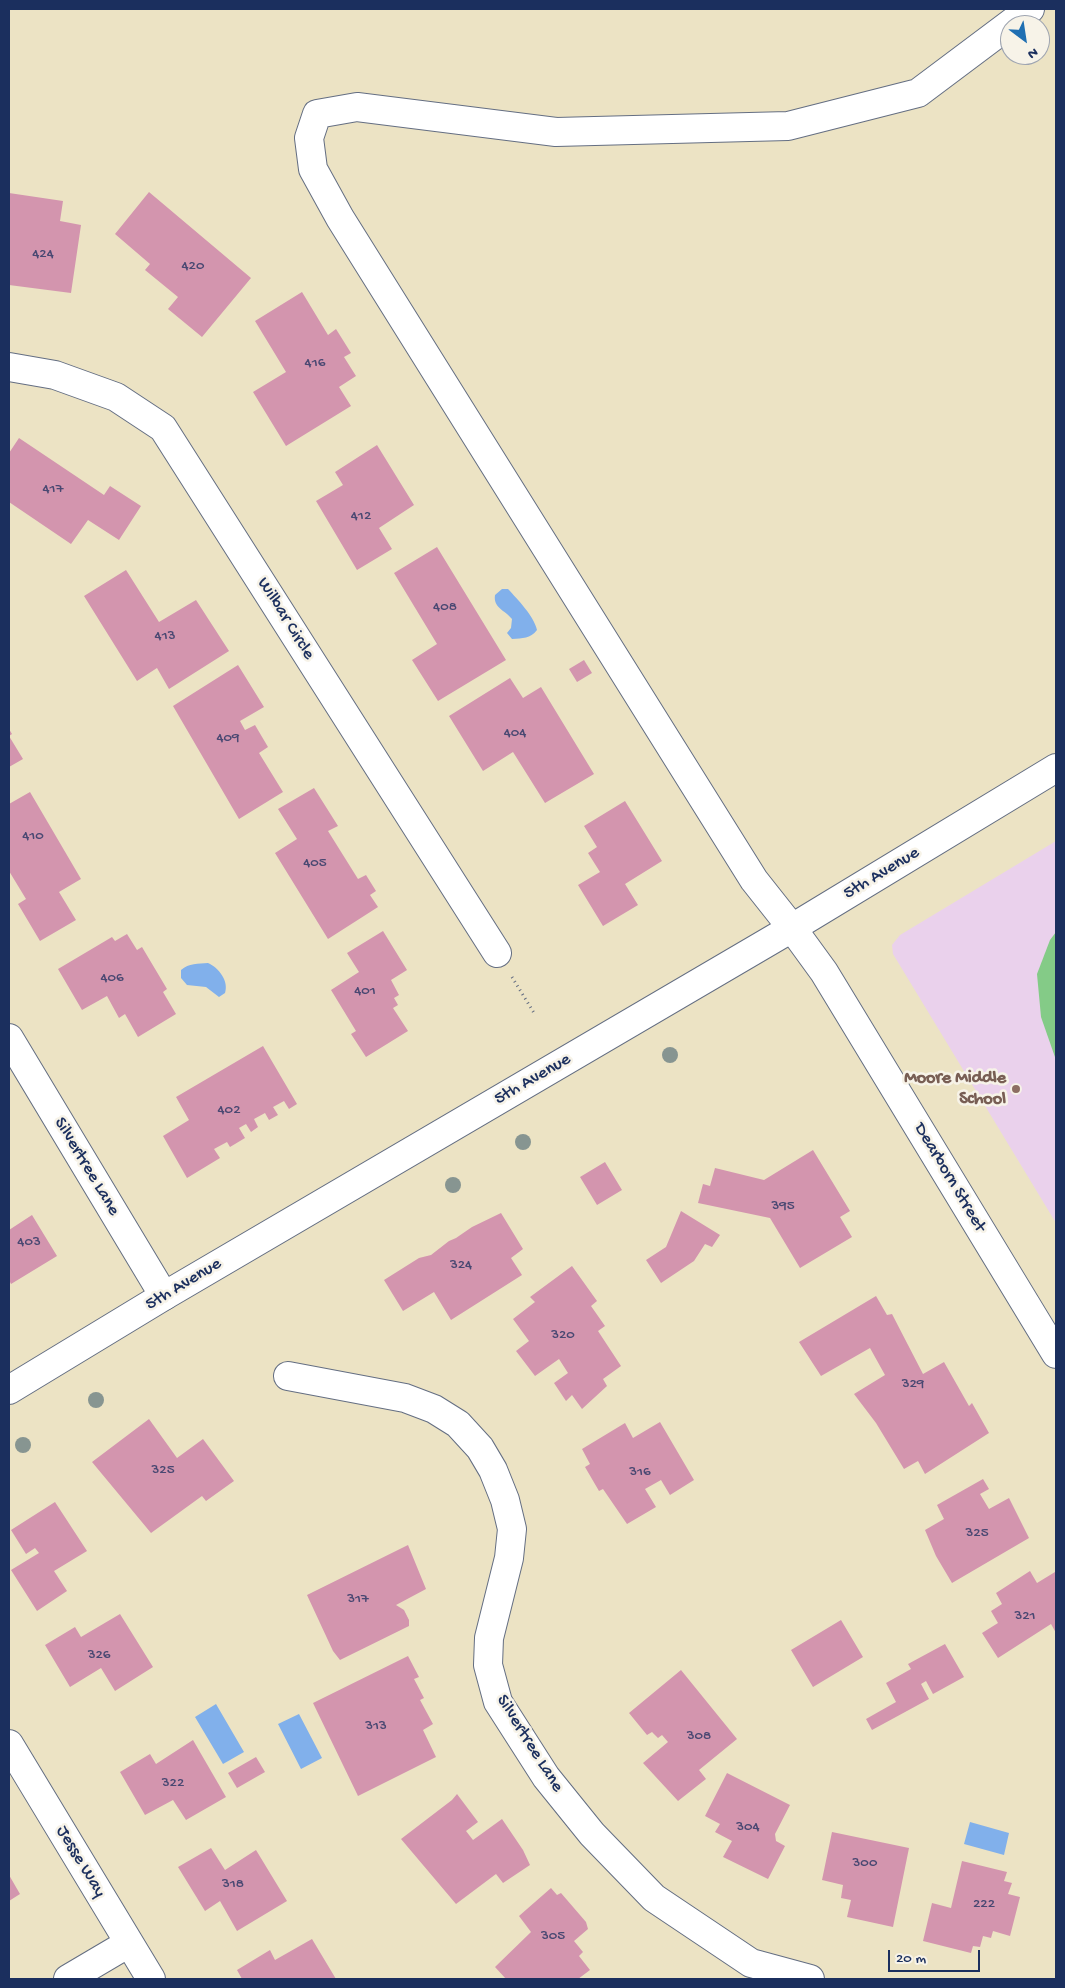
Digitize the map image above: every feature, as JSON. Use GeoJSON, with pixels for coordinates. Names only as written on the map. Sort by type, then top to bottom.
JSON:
{"type":"FeatureCollection","features":[{"type":"Feature","properties":{"kind":"street","name":"Dearborn Street"},"geometry":{"type":"LineString","coordinates":[[1030,9],[918,93],[788,126],[556,132],[357,108],[317,114],[309,138],[313,169],[340,218],[754,880],[824,972],[1056,1354]]}},
{"type":"Feature","properties":{"kind":"street","name":"Wilbar Circle"},"geometry":{"type":"LineString","coordinates":[[9,367],[56,375],[116,397],[163,428],[497,953]]}},
{"type":"Feature","properties":{"kind":"street","name":"5th Avenue"},"geometry":{"type":"LineString","coordinates":[[9,1390],[164,1296],[792,928],[1056,768]]}},
{"type":"Feature","properties":{"kind":"street","name":"Silvertree Lane"},"geometry":{"type":"LineString","coordinates":[[9,1038],[164,1296]]}},
{"type":"Feature","properties":{"kind":"street","name":"Silvertree Lane"},"geometry":{"type":"LineString","coordinates":[[288,1376],[405,1398],[434,1409],[458,1424],[480,1448],[493,1470],[505,1500],[512,1529],[509,1558],[489,1638],[488,1666],[498,1702],[546,1777],[592,1834],[654,1898],[751,1963],[810,1979]]}},
{"type":"Feature","properties":{"kind":"street","name":"Jesse Way"},"geometry":{"type":"LineString","coordinates":[[9,1744],[151,1979]]}},
{"type":"Feature","properties":{"kind":"street"},"geometry":{"type":"LineString","coordinates":[[68,1979],[129,1943]]}},
{"type":"Feature","properties":{"kind":"path"},"geometry":{"type":"LineString","coordinates":[[497,953],[534,1013]]}},
{"type":"Feature","properties":{"kind":"shaded area","name":"Moore Middle School"},"geometry":{"type":"Polygon","coordinates":[[[1056,841],[1056,1223],[893,954],[892,945],[900,935],[1056,841]]]}},
{"type":"Feature","properties":{"kind":"green space"},"geometry":{"type":"Polygon","coordinates":[[[1056,932],[1056,1060],[1041,1017],[1037,974],[1050,940],[1056,932]]]}},
{"type":"Feature","properties":{"kind":"water"},"geometry":{"type":"Polygon","coordinates":[[[502,589],[508,589],[529,614],[537,630],[532,635],[512,639],[507,633],[511,628],[512,619],[498,606],[495,599],[495,595],[502,589]]]}},
{"type":"Feature","properties":{"kind":"water"},"geometry":{"type":"Polygon","coordinates":[[[208,963],[222,975],[226,984],[225,993],[219,997],[206,987],[187,985],[181,978],[181,970],[187,966],[208,963]]]}},
{"type":"Feature","properties":{"kind":"water"},"geometry":{"type":"Polygon","coordinates":[[[216,1704],[244,1752],[223,1764],[195,1717],[216,1704]]]}},
{"type":"Feature","properties":{"kind":"water"},"geometry":{"type":"Polygon","coordinates":[[[299,1714],[322,1758],[301,1769],[278,1724],[299,1714]]]}},
{"type":"Feature","properties":{"kind":"water"},"geometry":{"type":"Polygon","coordinates":[[[970,1822],[1009,1833],[1004,1855],[964,1844],[970,1822]]]}},
{"type":"Feature","properties":{"kind":"building"},"geometry":{"type":"Polygon","coordinates":[[[149,192],[251,278],[202,337],[168,309],[178,297],[145,270],[150,264],[115,234],[149,192]]]}},
{"type":"Feature","properties":{"kind":"building"},"geometry":{"type":"Polygon","coordinates":[[[9,193],[63,201],[60,221],[81,225],[71,293],[9,285],[9,193]]]}},
{"type":"Feature","properties":{"kind":"building"},"geometry":{"type":"Polygon","coordinates":[[[302,292],[328,335],[336,329],[351,353],[344,357],[356,376],[339,387],[351,406],[286,446],[253,392],[286,372],[255,321],[302,292]]]}},
{"type":"Feature","properties":{"kind":"building"},"geometry":{"type":"Polygon","coordinates":[[[19,438],[104,495],[110,486],[141,506],[119,540],[88,520],[71,544],[9,502],[9,453],[19,438]]]}},
{"type":"Feature","properties":{"kind":"building"},"geometry":{"type":"Polygon","coordinates":[[[377,445],[414,505],[379,528],[392,549],[357,570],[316,501],[343,485],[335,472],[377,445]]]}},
{"type":"Feature","properties":{"kind":"building"},"geometry":{"type":"Polygon","coordinates":[[[437,547],[506,660],[438,701],[412,660],[437,644],[394,573],[437,547]]]}},
{"type":"Feature","properties":{"kind":"building"},"geometry":{"type":"Polygon","coordinates":[[[126,570],[159,622],[196,600],[229,651],[169,689],[157,668],[137,681],[84,596],[126,570]]]}},
{"type":"Feature","properties":{"kind":"building"},"geometry":{"type":"Polygon","coordinates":[[[584,660],[592,673],[577,682],[569,669],[584,660]]]}},
{"type":"Feature","properties":{"kind":"building"},"geometry":{"type":"Polygon","coordinates":[[[238,665],[264,707],[240,721],[245,730],[255,725],[268,747],[259,753],[283,792],[239,819],[173,706],[238,665]]]}},
{"type":"Feature","properties":{"kind":"building"},"geometry":{"type":"Polygon","coordinates":[[[510,678],[523,698],[541,687],[594,774],[545,803],[513,752],[483,771],[449,716],[510,678]]]}},
{"type":"Feature","properties":{"kind":"building"},"geometry":{"type":"Polygon","coordinates":[[[9,736],[23,759],[9,767],[9,736]]]}},
{"type":"Feature","properties":{"kind":"building"},"geometry":{"type":"Polygon","coordinates":[[[314,788],[338,826],[328,831],[358,879],[366,875],[376,891],[370,895],[378,907],[328,939],[275,853],[297,839],[278,809],[314,788]]]}},
{"type":"Feature","properties":{"kind":"building"},"geometry":{"type":"Polygon","coordinates":[[[30,792],[81,879],[59,892],[76,920],[40,941],[18,904],[26,899],[9,871],[9,804],[30,792]]]}},
{"type":"Feature","properties":{"kind":"building"},"geometry":{"type":"Polygon","coordinates":[[[625,801],[662,861],[625,884],[638,905],[603,926],[578,885],[600,872],[588,853],[597,847],[584,826],[625,801]]]}},
{"type":"Feature","properties":{"kind":"building"},"geometry":{"type":"Polygon","coordinates":[[[383,931],[407,970],[391,980],[399,995],[394,998],[398,1005],[393,1008],[408,1031],[366,1057],[351,1034],[356,1031],[331,990],[359,972],[347,953],[383,931]]]}},
{"type":"Feature","properties":{"kind":"building"},"geometry":{"type":"Polygon","coordinates":[[[127,934],[137,950],[142,947],[167,989],[163,992],[176,1014],[138,1037],[125,1014],[119,1018],[107,996],[82,1010],[58,969],[112,937],[115,941],[127,934]]]}},
{"type":"Feature","properties":{"kind":"building"},"geometry":{"type":"Polygon","coordinates":[[[263,1046],[297,1104],[289,1109],[284,1101],[273,1107],[278,1115],[269,1120],[265,1113],[254,1119],[258,1127],[251,1132],[246,1124],[239,1128],[245,1138],[230,1147],[227,1142],[214,1149],[220,1158],[187,1178],[163,1136],[189,1120],[176,1097],[263,1046]]]}},
{"type":"Feature","properties":{"kind":"building"},"geometry":{"type":"Polygon","coordinates":[[[813,1150],[850,1211],[840,1217],[852,1237],[800,1268],[770,1218],[698,1203],[703,1184],[710,1186],[715,1168],[764,1180],[813,1150]]]}},
{"type":"Feature","properties":{"kind":"building"},"geometry":{"type":"Polygon","coordinates":[[[605,1162],[622,1190],[597,1205],[580,1177],[605,1162]]]}},
{"type":"Feature","properties":{"kind":"building"},"geometry":{"type":"Polygon","coordinates":[[[681,1211],[720,1235],[712,1247],[705,1244],[694,1261],[661,1283],[646,1260],[666,1247],[681,1211]]]}},
{"type":"Feature","properties":{"kind":"building"},"geometry":{"type":"Polygon","coordinates":[[[501,1213],[523,1249],[511,1258],[522,1275],[451,1320],[434,1292],[403,1311],[384,1280],[419,1258],[431,1255],[472,1227],[501,1213]]]}},
{"type":"Feature","properties":{"kind":"building"},"geometry":{"type":"Polygon","coordinates":[[[32,1215],[57,1256],[11,1284],[9,1280],[9,1230],[32,1215]]]}},
{"type":"Feature","properties":{"kind":"building"},"geometry":{"type":"Polygon","coordinates":[[[572,1266],[597,1301],[591,1306],[605,1326],[598,1331],[621,1366],[603,1379],[607,1386],[582,1409],[572,1395],[566,1401],[554,1383],[568,1373],[559,1359],[535,1376],[516,1351],[529,1341],[513,1319],[535,1302],[530,1297],[572,1266]]]}},
{"type":"Feature","properties":{"kind":"building"},"geometry":{"type":"Polygon","coordinates":[[[876,1296],[887,1315],[892,1314],[923,1374],[944,1362],[969,1406],[972,1403],[989,1433],[925,1474],[918,1461],[904,1469],[876,1423],[854,1394],[885,1375],[870,1348],[821,1376],[799,1342],[876,1296]]]}},
{"type":"Feature","properties":{"kind":"building"},"geometry":{"type":"Polygon","coordinates":[[[149,1419],[177,1458],[203,1439],[234,1481],[206,1501],[202,1496],[151,1533],[92,1462],[149,1419]]]}},
{"type":"Feature","properties":{"kind":"building"},"geometry":{"type":"Polygon","coordinates":[[[660,1422],[694,1480],[670,1495],[661,1480],[645,1489],[656,1507],[627,1524],[603,1489],[599,1491],[585,1467],[590,1464],[582,1449],[625,1423],[633,1438],[660,1422]]]}},
{"type":"Feature","properties":{"kind":"building"},"geometry":{"type":"Polygon","coordinates":[[[983,1479],[989,1489],[980,1494],[989,1509],[1009,1498],[1029,1538],[952,1583],[936,1556],[925,1530],[944,1519],[937,1505],[983,1479]]]}},
{"type":"Feature","properties":{"kind":"building"},"geometry":{"type":"Polygon","coordinates":[[[55,1502],[87,1551],[54,1571],[67,1591],[37,1611],[11,1570],[39,1553],[35,1548],[26,1554],[11,1530],[55,1502]]]}},
{"type":"Feature","properties":{"kind":"building"},"geometry":{"type":"Polygon","coordinates":[[[408,1545],[426,1589],[396,1605],[404,1610],[409,1620],[409,1626],[340,1660],[333,1651],[307,1595],[408,1545]]]}},
{"type":"Feature","properties":{"kind":"building"},"geometry":{"type":"Polygon","coordinates":[[[1030,1571],[1037,1583],[1055,1572],[1056,1574],[1056,1633],[1051,1624],[998,1658],[982,1633],[998,1623],[991,1611],[1002,1604],[996,1593],[1030,1571]]]}},
{"type":"Feature","properties":{"kind":"building"},"geometry":{"type":"Polygon","coordinates":[[[120,1614],[153,1667],[115,1691],[101,1668],[70,1687],[45,1645],[75,1627],[81,1637],[120,1614]]]}},
{"type":"Feature","properties":{"kind":"building"},"geometry":{"type":"Polygon","coordinates":[[[841,1620],[863,1657],[813,1687],[791,1650],[841,1620]]]}},
{"type":"Feature","properties":{"kind":"building"},"geometry":{"type":"Polygon","coordinates":[[[945,1644],[964,1677],[933,1694],[926,1681],[921,1684],[929,1699],[872,1730],[866,1719],[896,1702],[886,1683],[911,1669],[908,1664],[945,1644]]]}},
{"type":"Feature","properties":{"kind":"building"},"geometry":{"type":"Polygon","coordinates":[[[408,1656],[419,1677],[414,1679],[424,1698],[420,1700],[433,1724],[423,1730],[436,1757],[358,1796],[313,1703],[408,1656]]]}},
{"type":"Feature","properties":{"kind":"building"},"geometry":{"type":"Polygon","coordinates":[[[681,1670],[737,1739],[699,1770],[706,1779],[678,1801],[643,1763],[668,1742],[662,1735],[658,1738],[652,1732],[647,1735],[629,1713],[681,1670]]]}},
{"type":"Feature","properties":{"kind":"building"},"geometry":{"type":"Polygon","coordinates":[[[193,1740],[226,1797],[186,1820],[173,1800],[145,1815],[120,1772],[150,1754],[156,1764],[193,1740]]]}},
{"type":"Feature","properties":{"kind":"building"},"geometry":{"type":"Polygon","coordinates":[[[256,1757],[265,1772],[237,1788],[228,1773],[256,1757]]]}},
{"type":"Feature","properties":{"kind":"building"},"geometry":{"type":"Polygon","coordinates":[[[727,1773],[790,1805],[775,1834],[776,1841],[785,1846],[768,1879],[723,1857],[732,1841],[715,1832],[720,1824],[705,1816],[727,1773]]]}},
{"type":"Feature","properties":{"kind":"building"},"geometry":{"type":"Polygon","coordinates":[[[457,1794],[478,1822],[466,1831],[473,1840],[502,1819],[523,1850],[530,1865],[503,1883],[496,1874],[456,1904],[401,1839],[452,1800],[457,1794]]]}},
{"type":"Feature","properties":{"kind":"building"},"geometry":{"type":"Polygon","coordinates":[[[832,1832],[909,1848],[893,1927],[847,1917],[851,1900],[841,1898],[843,1885],[822,1880],[832,1832]]]}},
{"type":"Feature","properties":{"kind":"building"},"geometry":{"type":"Polygon","coordinates":[[[211,1848],[225,1870],[256,1850],[287,1901],[237,1931],[220,1901],[205,1911],[178,1867],[211,1848]]]}},
{"type":"Feature","properties":{"kind":"building"},"geometry":{"type":"Polygon","coordinates":[[[962,1861],[1007,1872],[1004,1881],[1012,1883],[1008,1894],[1020,1897],[1010,1936],[993,1931],[991,1938],[983,1936],[980,1947],[973,1946],[971,1953],[923,1941],[932,1903],[951,1908],[962,1861]]]}},
{"type":"Feature","properties":{"kind":"building"},"geometry":{"type":"Polygon","coordinates":[[[9,1875],[20,1894],[9,1901],[9,1875]]]}},
{"type":"Feature","properties":{"kind":"building"},"geometry":{"type":"Polygon","coordinates":[[[551,1888],[557,1895],[561,1893],[586,1922],[588,1929],[574,1941],[583,1952],[579,1956],[590,1970],[578,1979],[506,1979],[495,1967],[531,1932],[519,1916],[551,1888]]]}},
{"type":"Feature","properties":{"kind":"building"},"geometry":{"type":"Polygon","coordinates":[[[312,1939],[336,1979],[242,1979],[237,1970],[270,1950],[275,1960],[312,1939]]]}},
{"type":"Feature","properties":{"kind":"place","name":"Moore Middle School"},"geometry":{"type":"Point","coordinates":[1016,1089]}}]}
